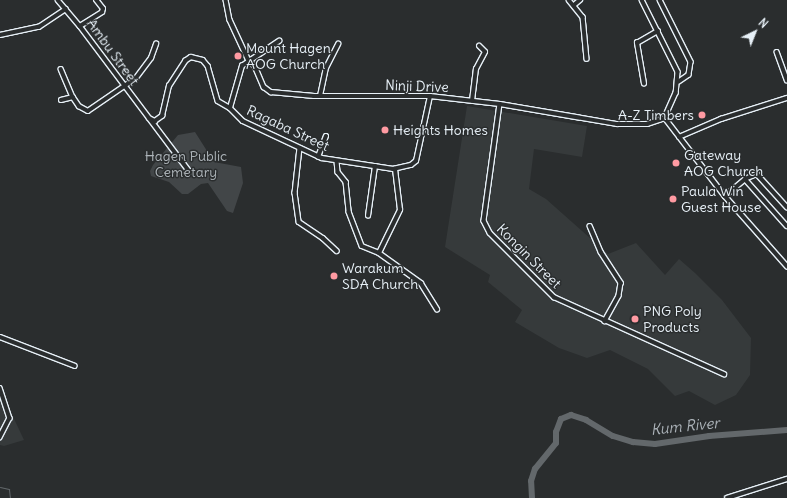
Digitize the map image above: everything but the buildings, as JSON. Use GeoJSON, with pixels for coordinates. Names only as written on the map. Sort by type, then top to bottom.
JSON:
{"type":"FeatureCollection","features":[{"type":"Feature","properties":{"kind":"street","name":"Ambu Street"},"geometry":{"type":"LineString","coordinates":[[58,0],[80,26],[124,87],[190,172]]}},
{"type":"Feature","properties":{"kind":"street"},"geometry":{"type":"LineString","coordinates":[[80,26],[102,12],[103,9],[96,0]]}},
{"type":"Feature","properties":{"kind":"street","name":"Ninji Drive"},"geometry":{"type":"LineString","coordinates":[[226,0],[230,20],[249,61],[255,66],[267,90],[320,96],[430,96],[500,104],[617,124],[647,124],[665,118]]}},
{"type":"Feature","properties":{"kind":"street"},"geometry":{"type":"LineString","coordinates":[[569,0],[583,17],[587,59]]}},
{"type":"Feature","properties":{"kind":"street"},"geometry":{"type":"LineString","coordinates":[[574,5],[580,0]]}},
{"type":"Feature","properties":{"kind":"street"},"geometry":{"type":"LineString","coordinates":[[642,0],[678,72],[679,82],[665,118],[725,196],[787,266]]}},
{"type":"Feature","properties":{"kind":"street"},"geometry":{"type":"LineString","coordinates":[[660,0],[691,62],[690,75],[679,82]]}},
{"type":"Feature","properties":{"kind":"street"},"geometry":{"type":"LineString","coordinates":[[0,35],[38,28],[66,8]]}},
{"type":"Feature","properties":{"kind":"street"},"geometry":{"type":"LineString","coordinates":[[644,84],[637,43],[658,31]]}},
{"type":"Feature","properties":{"kind":"street"},"geometry":{"type":"LineString","coordinates":[[230,108],[242,66],[279,41]]}},
{"type":"Feature","properties":{"kind":"street"},"geometry":{"type":"LineString","coordinates":[[61,69],[73,97],[79,106],[88,111],[124,87],[143,72],[156,44]]}},
{"type":"Feature","properties":{"kind":"street"},"geometry":{"type":"LineString","coordinates":[[320,96],[326,68],[338,44]]}},
{"type":"Feature","properties":{"kind":"street"},"geometry":{"type":"LineString","coordinates":[[472,101],[476,69],[485,52],[479,46]]}},
{"type":"Feature","properties":{"kind":"street"},"geometry":{"type":"LineString","coordinates":[[777,52],[787,80]]}},
{"type":"Feature","properties":{"kind":"street","name":"Ragaba Street"},"geometry":{"type":"LineString","coordinates":[[149,118],[155,121],[162,116],[169,86],[185,60],[191,57],[203,60],[208,66],[218,101],[230,108],[243,121],[318,156],[337,161],[395,169],[411,165],[419,156],[430,96]]}},
{"type":"Feature","properties":{"kind":"street"},"geometry":{"type":"LineString","coordinates":[[61,100],[73,97]]}},
{"type":"Feature","properties":{"kind":"street"},"geometry":{"type":"LineString","coordinates":[[679,137],[721,119],[787,98]]}},
{"type":"Feature","properties":{"kind":"street","name":"Kongin Street"},"geometry":{"type":"LineString","coordinates":[[500,104],[485,226],[548,293],[605,321]]}},
{"type":"Feature","properties":{"kind":"street"},"geometry":{"type":"LineString","coordinates":[[318,156],[326,136]]}},
{"type":"Feature","properties":{"kind":"street"},"geometry":{"type":"LineString","coordinates":[[300,148],[295,193],[299,222],[324,238],[337,251]]}},
{"type":"Feature","properties":{"kind":"street"},"geometry":{"type":"LineString","coordinates":[[337,161],[338,172],[346,182],[349,212],[358,240],[362,246],[379,253],[421,283],[437,309]]}},
{"type":"Feature","properties":{"kind":"street"},"geometry":{"type":"LineString","coordinates":[[368,216],[374,166]]}},
{"type":"Feature","properties":{"kind":"street"},"geometry":{"type":"LineString","coordinates":[[379,253],[400,210],[395,169]]}},
{"type":"Feature","properties":{"kind":"street"},"geometry":{"type":"LineString","coordinates":[[725,196],[745,178],[757,174],[787,207]]}},
{"type":"Feature","properties":{"kind":"street"},"geometry":{"type":"LineString","coordinates":[[745,178],[787,226]]}},
{"type":"Feature","properties":{"kind":"street"},"geometry":{"type":"LineString","coordinates":[[590,226],[601,252],[621,283],[619,296],[605,321],[724,374]]}},
{"type":"Feature","properties":{"kind":"street"},"geometry":{"type":"LineString","coordinates":[[784,263],[787,260]]}},
{"type":"Feature","properties":{"kind":"street"},"geometry":{"type":"LineString","coordinates":[[0,337],[75,366]]}},
{"type":"Feature","properties":{"kind":"street"},"geometry":{"type":"LineString","coordinates":[[0,388],[10,418],[0,438]]}},
{"type":"Feature","properties":{"kind":"street"},"geometry":{"type":"LineString","coordinates":[[727,498],[787,479]]}},
{"type":"Feature","properties":{"kind":"shaded area"},"geometry":{"type":"Polygon","coordinates":[[[467,106],[587,126],[582,157],[534,149],[529,189],[546,199],[608,254],[636,243],[665,275],[679,259],[695,273],[722,300],[751,338],[750,375],[736,395],[715,405],[689,391],[675,396],[648,369],[610,350],[587,358],[559,348],[515,322],[522,310],[488,282],[490,275],[445,247],[467,106]]]}},
{"type":"Feature","properties":{"kind":"shaded area"},"geometry":{"type":"Polygon","coordinates":[[[0,389],[24,440],[4,446],[0,445],[0,389]]]}},
{"type":"Feature","properties":{"kind":"green space","name":"Hagen Public Cemetary"},"geometry":{"type":"Polygon","coordinates":[[[195,132],[214,162],[241,167],[243,183],[233,213],[227,211],[208,183],[201,184],[188,194],[182,194],[169,182],[151,176],[150,171],[153,165],[178,135],[195,132]]]}},
{"type":"Feature","properties":{"kind":"waterway","name":"Kum River"},"geometry":{"type":"LineString","coordinates":[[532,498],[531,481],[535,469],[556,443],[556,432],[561,419],[571,415],[586,420],[613,436],[633,442],[655,444],[709,436],[787,430]]}},
{"type":"Feature","properties":{"kind":"waterway"},"geometry":{"type":"LineString","coordinates":[[0,487],[9,489],[10,498]]}},
{"type":"Feature","properties":{"kind":"place","name":"Mount Hagen AOG Church"},"geometry":{"type":"Point","coordinates":[238,56]}},
{"type":"Feature","properties":{"kind":"place","name":"A-Z Timbers"},"geometry":{"type":"Point","coordinates":[702,115]}},
{"type":"Feature","properties":{"kind":"place","name":"Heights Homes"},"geometry":{"type":"Point","coordinates":[385,130]}},
{"type":"Feature","properties":{"kind":"place","name":"Gateway AOG Church"},"geometry":{"type":"Point","coordinates":[676,163]}},
{"type":"Feature","properties":{"kind":"place","name":"Paula Win Guest House"},"geometry":{"type":"Point","coordinates":[673,199]}},
{"type":"Feature","properties":{"kind":"place","name":"Warakum SDA Church"},"geometry":{"type":"Point","coordinates":[334,276]}},
{"type":"Feature","properties":{"kind":"place","name":"PNG Poly Products"},"geometry":{"type":"Point","coordinates":[635,319]}}]}
